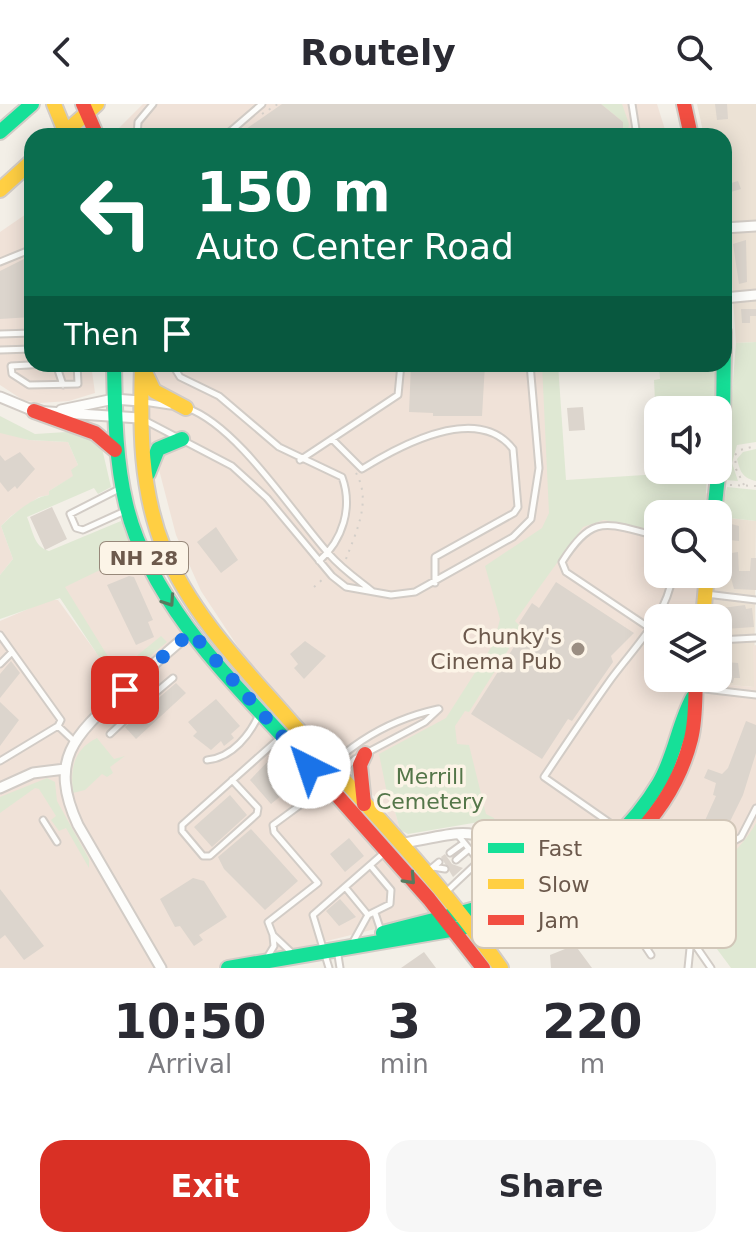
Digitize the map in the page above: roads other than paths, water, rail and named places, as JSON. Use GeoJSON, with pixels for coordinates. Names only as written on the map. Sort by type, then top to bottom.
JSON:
{"type":"FeatureCollection","features":[{"type":"Feature","properties":{"kind":"main road"},"geometry":{"type":"LineString","coordinates":[[0,132],[32,104]]}},
{"type":"Feature","properties":{"kind":"main road"},"geometry":{"type":"LineString","coordinates":[[684,104],[689,128]]}},
{"type":"Feature","properties":{"kind":"main road"},"geometry":{"type":"LineString","coordinates":[[55,107],[62,128]]}},
{"type":"Feature","properties":{"kind":"main road"},"geometry":{"type":"LineString","coordinates":[[71,128],[89,107]]}},
{"type":"Feature","properties":{"kind":"main road"},"geometry":{"type":"LineString","coordinates":[[89,107],[95,128]]}},
{"type":"Feature","properties":{"kind":"main road"},"geometry":{"type":"LineString","coordinates":[[0,190],[24,168]]}},
{"type":"Feature","properties":{"kind":"main road"},"geometry":{"type":"LineString","coordinates":[[0,202],[24,185]]}},
{"type":"Feature","properties":{"kind":"main road","name":"NH 28"},"geometry":{"type":"LineString","coordinates":[[114,372],[115,450],[122,488],[127,510],[153,576],[191,632],[448,922],[483,968]]}},
{"type":"Feature","properties":{"kind":"main road","name":"NH 28"},"geometry":{"type":"LineString","coordinates":[[142,372],[139,418],[146,486],[164,548],[197,608],[231,653],[399,844],[429,870],[472,928]]}},
{"type":"Feature","properties":{"kind":"main road"},"geometry":{"type":"LineString","coordinates":[[145,372],[151,387],[186,408]]}},
{"type":"Feature","properties":{"kind":"main road"},"geometry":{"type":"LineString","coordinates":[[724,372],[724,396]]}},
{"type":"Feature","properties":{"kind":"main road"},"geometry":{"type":"LineString","coordinates":[[34,411],[95,431],[115,450]]}},
{"type":"Feature","properties":{"kind":"main road"},"geometry":{"type":"LineString","coordinates":[[146,486],[155,450],[164,443],[182,439]]}},
{"type":"Feature","properties":{"kind":"main road"},"geometry":{"type":"LineString","coordinates":[[704,604],[706,588]]}},
{"type":"Feature","properties":{"kind":"main road"},"geometry":{"type":"LineString","coordinates":[[636,820],[662,779],[693,692]]}},
{"type":"Feature","properties":{"kind":"main road"},"geometry":{"type":"LineString","coordinates":[[364,804],[360,765],[365,754]]}},
{"type":"Feature","properties":{"kind":"main road"},"geometry":{"type":"LineString","coordinates":[[228,968],[264,963],[472,916]]}},
{"type":"Feature","properties":{"kind":"main road"},"geometry":{"type":"LineString","coordinates":[[330,948],[381,933],[448,922]]}},
{"type":"Feature","properties":{"kind":"main road","name":"NH 28"},"geometry":{"type":"LineString","coordinates":[[487,948],[501,968]]}},
{"type":"Feature","properties":{"kind":"street"},"geometry":{"type":"LineString","coordinates":[[732,228],[756,226]]}},
{"type":"Feature","properties":{"kind":"street"},"geometry":{"type":"LineString","coordinates":[[732,297],[756,295]]}},
{"type":"Feature","properties":{"kind":"street"},"geometry":{"type":"LineString","coordinates":[[0,397],[34,411],[139,418]]}},
{"type":"Feature","properties":{"kind":"street"},"geometry":{"type":"LineString","coordinates":[[58,411],[114,399],[140,401]]}},
{"type":"Feature","properties":{"kind":"street"},"geometry":{"type":"LineString","coordinates":[[161,968],[78,825],[68,800],[65,769],[74,741],[86,725],[191,632]]}},
{"type":"Feature","properties":{"kind":"street"},"geometry":{"type":"LineString","coordinates":[[0,788],[33,773],[65,769]]}},
{"type":"Feature","properties":{"kind":"street"},"geometry":{"type":"LineString","coordinates":[[399,844],[472,833]]}},
{"type":"Feature","properties":{"kind":"lane"},"geometry":{"type":"LineString","coordinates":[[138,128],[138,122],[153,104]]}},
{"type":"Feature","properties":{"kind":"lane"},"geometry":{"type":"LineString","coordinates":[[234,128],[262,104]]}},
{"type":"Feature","properties":{"kind":"lane"},"geometry":{"type":"LineString","coordinates":[[632,104],[636,128]]}},
{"type":"Feature","properties":{"kind":"lane"},"geometry":{"type":"LineString","coordinates":[[0,262],[24,252]]}},
{"type":"Feature","properties":{"kind":"lane"},"geometry":{"type":"LineString","coordinates":[[0,334],[24,333]]}},
{"type":"Feature","properties":{"kind":"lane"},"geometry":{"type":"LineString","coordinates":[[0,350],[24,349]]}},
{"type":"Feature","properties":{"kind":"lane"},"geometry":{"type":"LineString","coordinates":[[24,365],[11,366],[12,374],[29,385],[80,383],[78,372]]}},
{"type":"Feature","properties":{"kind":"lane"},"geometry":{"type":"LineString","coordinates":[[59,372],[63,385]]}},
{"type":"Feature","properties":{"kind":"lane"},"geometry":{"type":"LineString","coordinates":[[177,372],[180,377],[219,396],[262,435],[299,460],[342,477],[347,490],[343,526],[328,553],[319,561]]}},
{"type":"Feature","properties":{"kind":"lane"},"geometry":{"type":"LineString","coordinates":[[299,460],[398,395],[400,372]]}},
{"type":"Feature","properties":{"kind":"lane"},"geometry":{"type":"LineString","coordinates":[[139,418],[211,452],[245,477],[346,587],[391,595],[415,592],[435,583],[513,537],[531,519],[539,468],[531,372]]}},
{"type":"Feature","properties":{"kind":"lane"},"geometry":{"type":"LineString","coordinates":[[140,401],[186,408],[214,423],[258,468],[328,553],[373,591]]}},
{"type":"Feature","properties":{"kind":"lane"},"geometry":{"type":"LineString","coordinates":[[332,439],[362,469],[385,455],[447,429],[484,431],[513,449],[518,507],[514,513],[435,557],[435,583]]}},
{"type":"Feature","properties":{"kind":"lane"},"geometry":{"type":"LineString","coordinates":[[122,488],[70,514],[76,528],[83,530],[127,510]]}},
{"type":"Feature","properties":{"kind":"lane"},"geometry":{"type":"LineString","coordinates":[[644,533],[611,525],[595,526],[579,535],[562,562],[566,572],[644,624]]}},
{"type":"Feature","properties":{"kind":"lane"},"geometry":{"type":"LineString","coordinates":[[705,594],[756,600]]}},
{"type":"Feature","properties":{"kind":"lane"},"geometry":{"type":"LineString","coordinates":[[0,635],[61,720],[58,726],[0,761]]}},
{"type":"Feature","properties":{"kind":"lane"},"geometry":{"type":"LineString","coordinates":[[612,820],[544,777],[644,638]]}},
{"type":"Feature","properties":{"kind":"lane"},"geometry":{"type":"LineString","coordinates":[[732,639],[756,638]]}},
{"type":"Feature","properties":{"kind":"lane"},"geometry":{"type":"LineString","coordinates":[[0,664],[12,652]]}},
{"type":"Feature","properties":{"kind":"lane"},"geometry":{"type":"LineString","coordinates":[[110,734],[173,678]]}},
{"type":"Feature","properties":{"kind":"lane"},"geometry":{"type":"LineString","coordinates":[[125,690],[141,705]]}},
{"type":"Feature","properties":{"kind":"lane"},"geometry":{"type":"LineString","coordinates":[[732,692],[756,695]]}},
{"type":"Feature","properties":{"kind":"lane"},"geometry":{"type":"LineString","coordinates":[[264,963],[274,946],[270,921],[318,883],[274,832],[273,825],[303,801],[322,781],[333,769],[379,732],[411,716],[439,709],[425,722],[333,769],[303,801]]}},
{"type":"Feature","properties":{"kind":"lane"},"geometry":{"type":"LineString","coordinates":[[207,760],[222,757],[240,742],[252,730],[260,711]]}},
{"type":"Feature","properties":{"kind":"lane"},"geometry":{"type":"LineString","coordinates":[[58,726],[74,741]]}},
{"type":"Feature","properties":{"kind":"lane"},"geometry":{"type":"LineString","coordinates":[[232,780],[258,808],[257,814],[210,856],[203,856],[182,831],[182,825],[232,780],[282,735]]}},
{"type":"Feature","properties":{"kind":"lane"},"geometry":{"type":"LineString","coordinates":[[736,840],[741,837],[756,808]]}},
{"type":"Feature","properties":{"kind":"lane"},"geometry":{"type":"LineString","coordinates":[[43,820],[57,842]]}},
{"type":"Feature","properties":{"kind":"lane"},"geometry":{"type":"LineString","coordinates":[[457,834],[472,853]]}},
{"type":"Feature","properties":{"kind":"lane"},"geometry":{"type":"LineString","coordinates":[[450,853],[466,846]]}},
{"type":"Feature","properties":{"kind":"lane"},"geometry":{"type":"LineString","coordinates":[[456,860],[466,846]]}},
{"type":"Feature","properties":{"kind":"lane"},"geometry":{"type":"LineString","coordinates":[[340,968],[313,915],[385,851]]}},
{"type":"Feature","properties":{"kind":"lane"},"geometry":{"type":"LineString","coordinates":[[429,870],[439,862]]}},
{"type":"Feature","properties":{"kind":"lane"},"geometry":{"type":"LineString","coordinates":[[353,942],[372,914],[386,908],[392,896],[370,865]]}},
{"type":"Feature","properties":{"kind":"lane"},"geometry":{"type":"LineString","coordinates":[[444,894],[472,868]]}},
{"type":"Feature","properties":{"kind":"lane"},"geometry":{"type":"LineString","coordinates":[[429,870],[445,869]]}},
{"type":"Feature","properties":{"kind":"lane"},"geometry":{"type":"LineString","coordinates":[[345,887],[372,914],[381,933]]}},
{"type":"Feature","properties":{"kind":"lane"},"geometry":{"type":"LineString","coordinates":[[273,935],[286,950],[304,954]]}},
{"type":"Feature","properties":{"kind":"lane"},"geometry":{"type":"LineString","coordinates":[[329,968],[330,948]]}},
{"type":"Feature","properties":{"kind":"lane"},"geometry":{"type":"LineString","coordinates":[[649,948],[654,953]]}},
{"type":"Feature","properties":{"kind":"lane"},"geometry":{"type":"LineString","coordinates":[[688,968],[690,948]]}},
{"type":"Feature","properties":{"kind":"lane"},"geometry":{"type":"LineString","coordinates":[[697,948],[711,968]]}},
{"type":"Feature","properties":{"kind":"place","name":"Chunky's Cinema Pub"},"geometry":{"type":"Point","coordinates":[578,649]}},
{"type":"Feature","properties":{"kind":"park label","name":"Merrill Cemetery"},"geometry":{"type":"Point","coordinates":[430,788]}}]}
